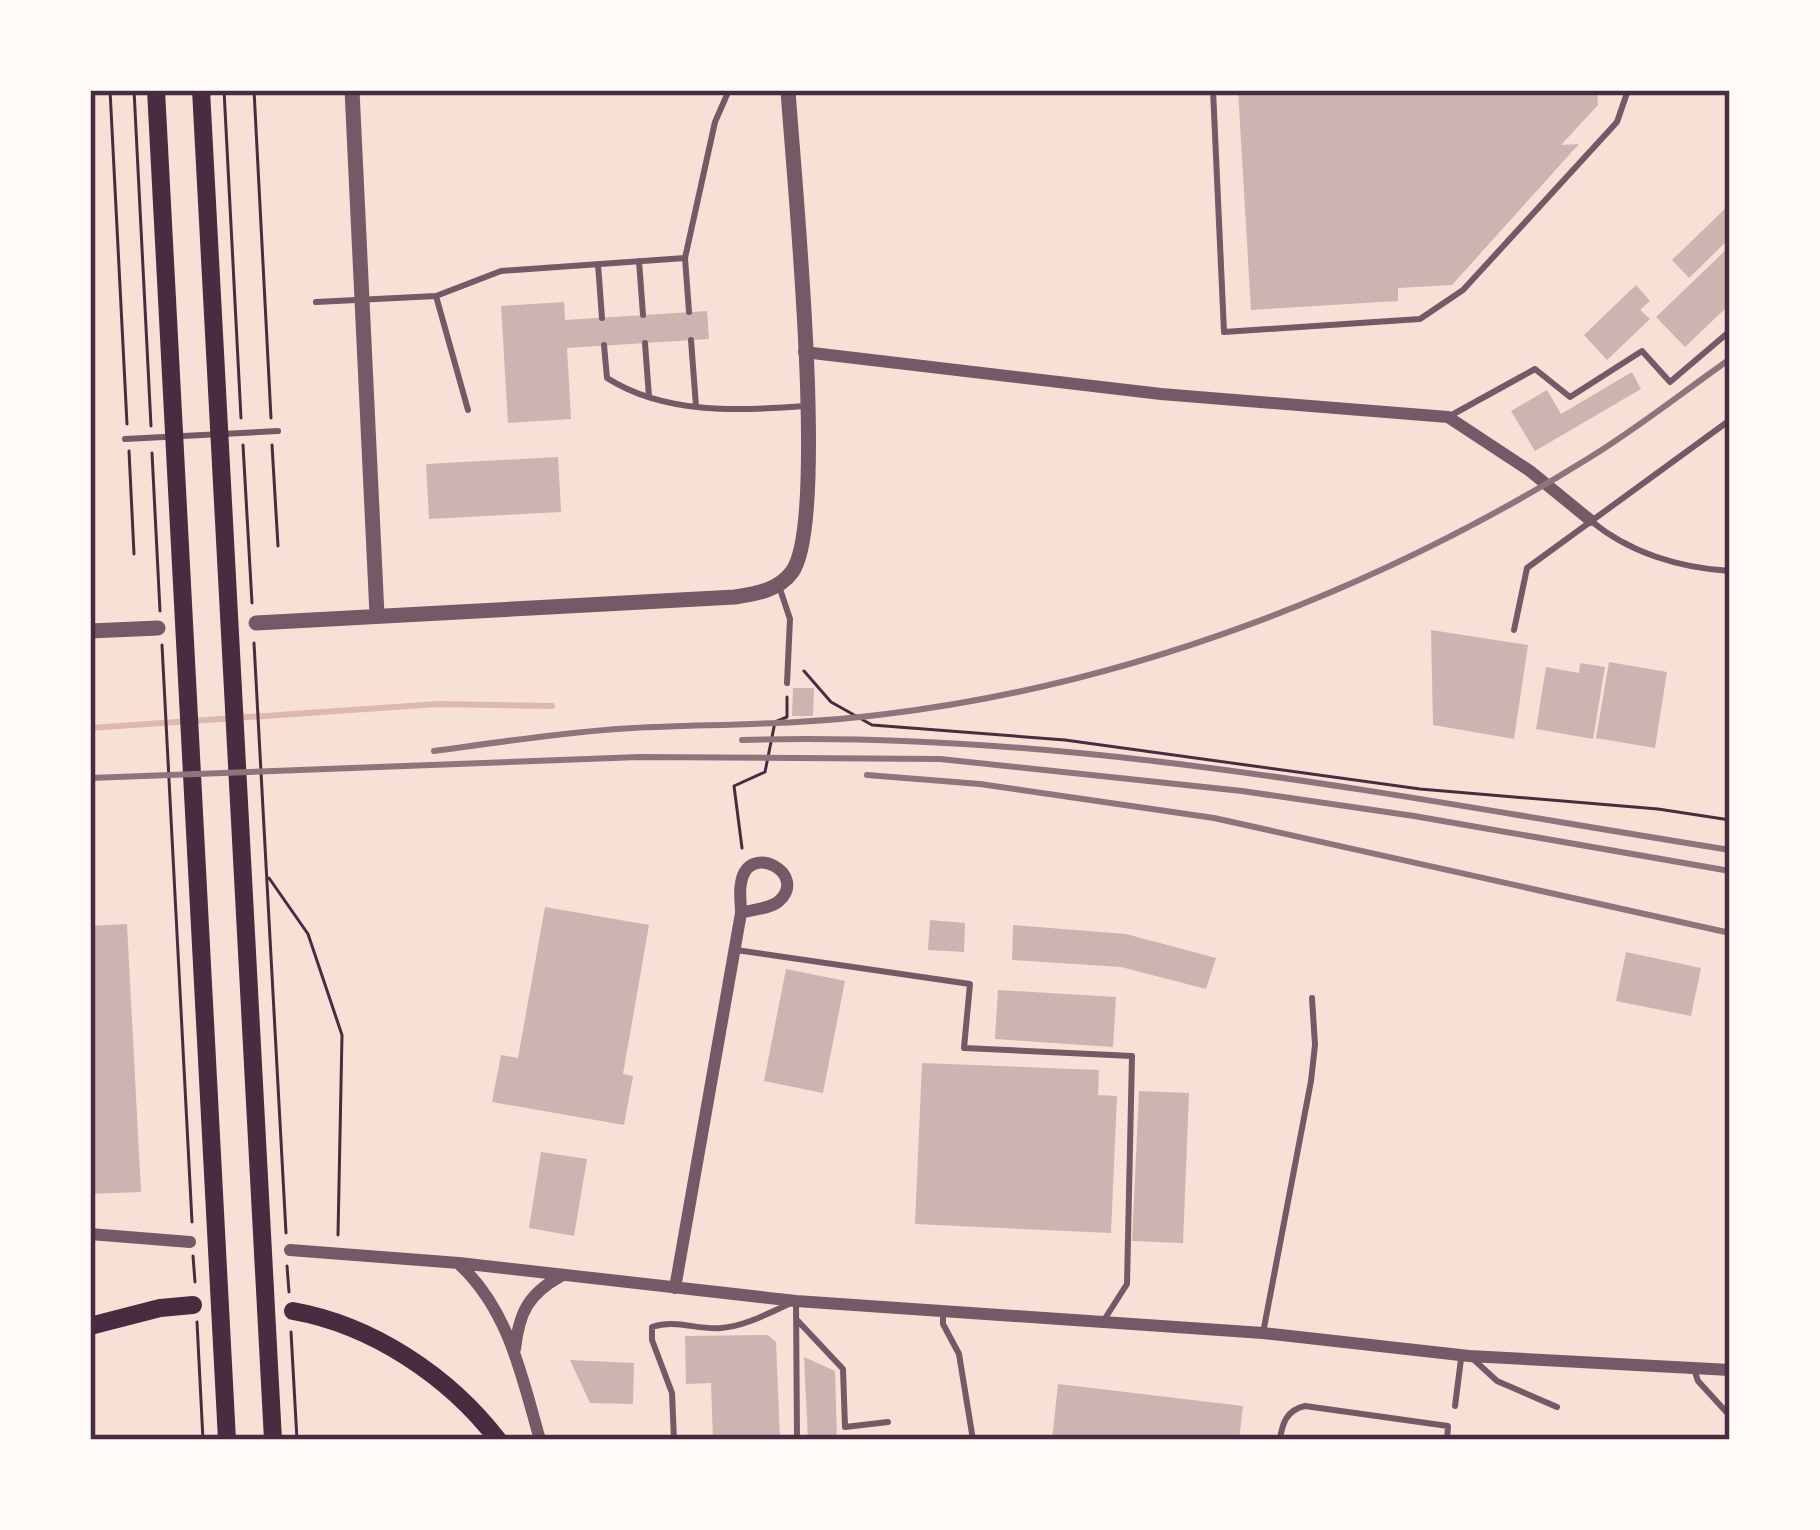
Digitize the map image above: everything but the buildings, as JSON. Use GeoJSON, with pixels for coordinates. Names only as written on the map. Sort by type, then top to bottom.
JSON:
{"type":"FeatureCollection","features":[{"type":"Feature","properties":{"kind":"main road"},"geometry":{"type":"LineString","coordinates":[[156,90],[227,1440]]}},
{"type":"Feature","properties":{"kind":"main road"},"geometry":{"type":"LineString","coordinates":[[201,90],[273,1440]]}},
{"type":"Feature","properties":{"kind":"main road"},"geometry":{"type":"LineString","coordinates":[[90,1326],[160,1308],[195,1308]]}},
{"type":"Feature","properties":{"kind":"main road"},"geometry":{"type":"LineString","coordinates":[[291,1310],[389,1346],[462,1400],[498,1440]]}},
{"type":"Feature","properties":{"kind":"street"},"geometry":{"type":"LineString","coordinates":[[352,90],[377,615]]}},
{"type":"Feature","properties":{"kind":"street"},"geometry":{"type":"LineString","coordinates":[[254,623],[735,597],[778,585],[792,572],[803,550],[810,476],[788,90]]}},
{"type":"Feature","properties":{"kind":"street"},"geometry":{"type":"LineString","coordinates":[[804,352],[1161,394],[1448,417],[1530,471],[1590,520]]}},
{"type":"Feature","properties":{"kind":"street"},"geometry":{"type":"LineString","coordinates":[[90,631],[160,625]]}},
{"type":"Feature","properties":{"kind":"street"},"geometry":{"type":"LineString","coordinates":[[675,1288],[742,913],[741,882],[746,869],[758,862],[772,862],[783,870],[788,883],[784,896],[774,906],[742,913]]}},
{"type":"Feature","properties":{"kind":"street"},"geometry":{"type":"LineString","coordinates":[[90,1234],[191,1246]]}},
{"type":"Feature","properties":{"kind":"street"},"geometry":{"type":"LineString","coordinates":[[290,1250],[459,1263],[796,1301],[1263,1333],[1465,1356],[1730,1370]]}},
{"type":"Feature","properties":{"kind":"street"},"geometry":{"type":"LineString","coordinates":[[459,1263],[492,1300],[514,1350],[539,1440]]}},
{"type":"Feature","properties":{"kind":"street"},"geometry":{"type":"LineString","coordinates":[[514,1350],[527,1301],[561,1276]]}},
{"type":"Feature","properties":{"kind":"lane"},"geometry":{"type":"LineString","coordinates":[[689,312],[685,258],[715,122],[728,90]]}},
{"type":"Feature","properties":{"kind":"lane"},"geometry":{"type":"LineString","coordinates":[[1213,90],[1224,332],[1420,319],[1463,290],[1617,122],[1628,90]]}},
{"type":"Feature","properties":{"kind":"lane"},"geometry":{"type":"LineString","coordinates":[[316,302],[436,296],[501,271],[685,258]]}},
{"type":"Feature","properties":{"kind":"lane"},"geometry":{"type":"LineString","coordinates":[[639,261],[643,315]]}},
{"type":"Feature","properties":{"kind":"lane"},"geometry":{"type":"LineString","coordinates":[[598,264],[602,318]]}},
{"type":"Feature","properties":{"kind":"lane"},"geometry":{"type":"LineString","coordinates":[[436,296],[469,410]]}},
{"type":"Feature","properties":{"kind":"lane"},"geometry":{"type":"LineString","coordinates":[[1448,417],[1535,369],[1570,398],[1642,351],[1670,382],[1730,331]]}},
{"type":"Feature","properties":{"kind":"lane"},"geometry":{"type":"LineString","coordinates":[[691,340],[696,406]]}},
{"type":"Feature","properties":{"kind":"lane"},"geometry":{"type":"LineString","coordinates":[[645,343],[649,397]]}},
{"type":"Feature","properties":{"kind":"lane"},"geometry":{"type":"LineString","coordinates":[[604,345],[607,377],[628,391],[696,406],[806,406]]}},
{"type":"Feature","properties":{"kind":"lane"},"geometry":{"type":"LineString","coordinates":[[1514,630],[1527,568],[1730,420]]}},
{"type":"Feature","properties":{"kind":"lane"},"geometry":{"type":"LineString","coordinates":[[127,439],[275,431]]}},
{"type":"Feature","properties":{"kind":"lane"},"geometry":{"type":"LineString","coordinates":[[1590,520],[1612,539],[1644,552],[1698,569],[1730,571]]}},
{"type":"Feature","properties":{"kind":"lane"},"geometry":{"type":"LineString","coordinates":[[778,585],[790,619],[787,683]]}},
{"type":"Feature","properties":{"kind":"lane"},"geometry":{"type":"LineString","coordinates":[[734,950],[970,984],[964,1048],[1132,1056],[1127,1284],[1104,1320]]}},
{"type":"Feature","properties":{"kind":"lane"},"geometry":{"type":"LineString","coordinates":[[1263,1333],[1311,1081],[1312,998]]}},
{"type":"Feature","properties":{"kind":"lane"},"geometry":{"type":"LineString","coordinates":[[674,1440],[672,1393],[652,1340],[652,1327],[664,1323],[721,1328],[796,1301],[797,1440]]}},
{"type":"Feature","properties":{"kind":"lane"},"geometry":{"type":"LineString","coordinates":[[943,1311],[958,1354],[973,1440]]}},
{"type":"Feature","properties":{"kind":"lane"},"geometry":{"type":"LineString","coordinates":[[796,1318],[843,1369],[845,1427],[888,1422]]}},
{"type":"Feature","properties":{"kind":"lane"},"geometry":{"type":"LineString","coordinates":[[1455,1406],[1465,1356],[1497,1381],[1557,1407]]}},
{"type":"Feature","properties":{"kind":"lane"},"geometry":{"type":"LineString","coordinates":[[1694,1369],[1698,1381],[1730,1416]]}},
{"type":"Feature","properties":{"kind":"lane"},"geometry":{"type":"LineString","coordinates":[[1280,1440],[1286,1418],[1294,1408],[1305,1406],[1448,1426],[1447,1440]]}},
{"type":"Feature","properties":{"kind":"path"},"geometry":{"type":"LineString","coordinates":[[110,90],[134,554]]}},
{"type":"Feature","properties":{"kind":"path"},"geometry":{"type":"LineString","coordinates":[[134,90],[192,1227]]}},
{"type":"Feature","properties":{"kind":"path"},"geometry":{"type":"LineString","coordinates":[[224,90],[242,422]]}},
{"type":"Feature","properties":{"kind":"path"},"geometry":{"type":"LineString","coordinates":[[254,90],[278,546]]}},
{"type":"Feature","properties":{"kind":"path"},"geometry":{"type":"LineString","coordinates":[[243,445],[297,1440]]}},
{"type":"Feature","properties":{"kind":"path"},"geometry":{"type":"LineString","coordinates":[[788,659],[811,675],[831,702],[872,724],[1065,740],[1420,789],[1658,809],[1730,820]]}},
{"type":"Feature","properties":{"kind":"path"},"geometry":{"type":"LineString","coordinates":[[746,869],[735,820],[734,786],[765,772],[775,722],[787,717],[787,683]]}},
{"type":"Feature","properties":{"kind":"path"},"geometry":{"type":"LineString","coordinates":[[260,866],[308,934],[342,1036],[338,1253]]}},
{"type":"Feature","properties":{"kind":"path"},"geometry":{"type":"LineString","coordinates":[[191,1246],[203,1440]]}},
{"type":"Feature","properties":{"kind":"waterway"},"geometry":{"type":"LineString","coordinates":[[90,728],[438,704],[552,706]]}},
{"type":"Feature","properties":{"kind":"railway"},"geometry":{"type":"LineString","coordinates":[[434,751],[608,730],[886,714],[1070,680],[1161,654],[1251,624],[1425,549],[1589,458],[1730,359]]}},
{"type":"Feature","properties":{"kind":"railway"},"geometry":{"type":"LineString","coordinates":[[742,740],[867,740],[1115,757],[1361,790],[1730,850]]}},
{"type":"Feature","properties":{"kind":"railway"},"geometry":{"type":"LineString","coordinates":[[90,778],[639,757],[940,759],[1242,791],[1730,871]]}},
{"type":"Feature","properties":{"kind":"railway"},"geometry":{"type":"LineString","coordinates":[[867,775],[980,784],[1214,818],[1730,933]]}}]}
